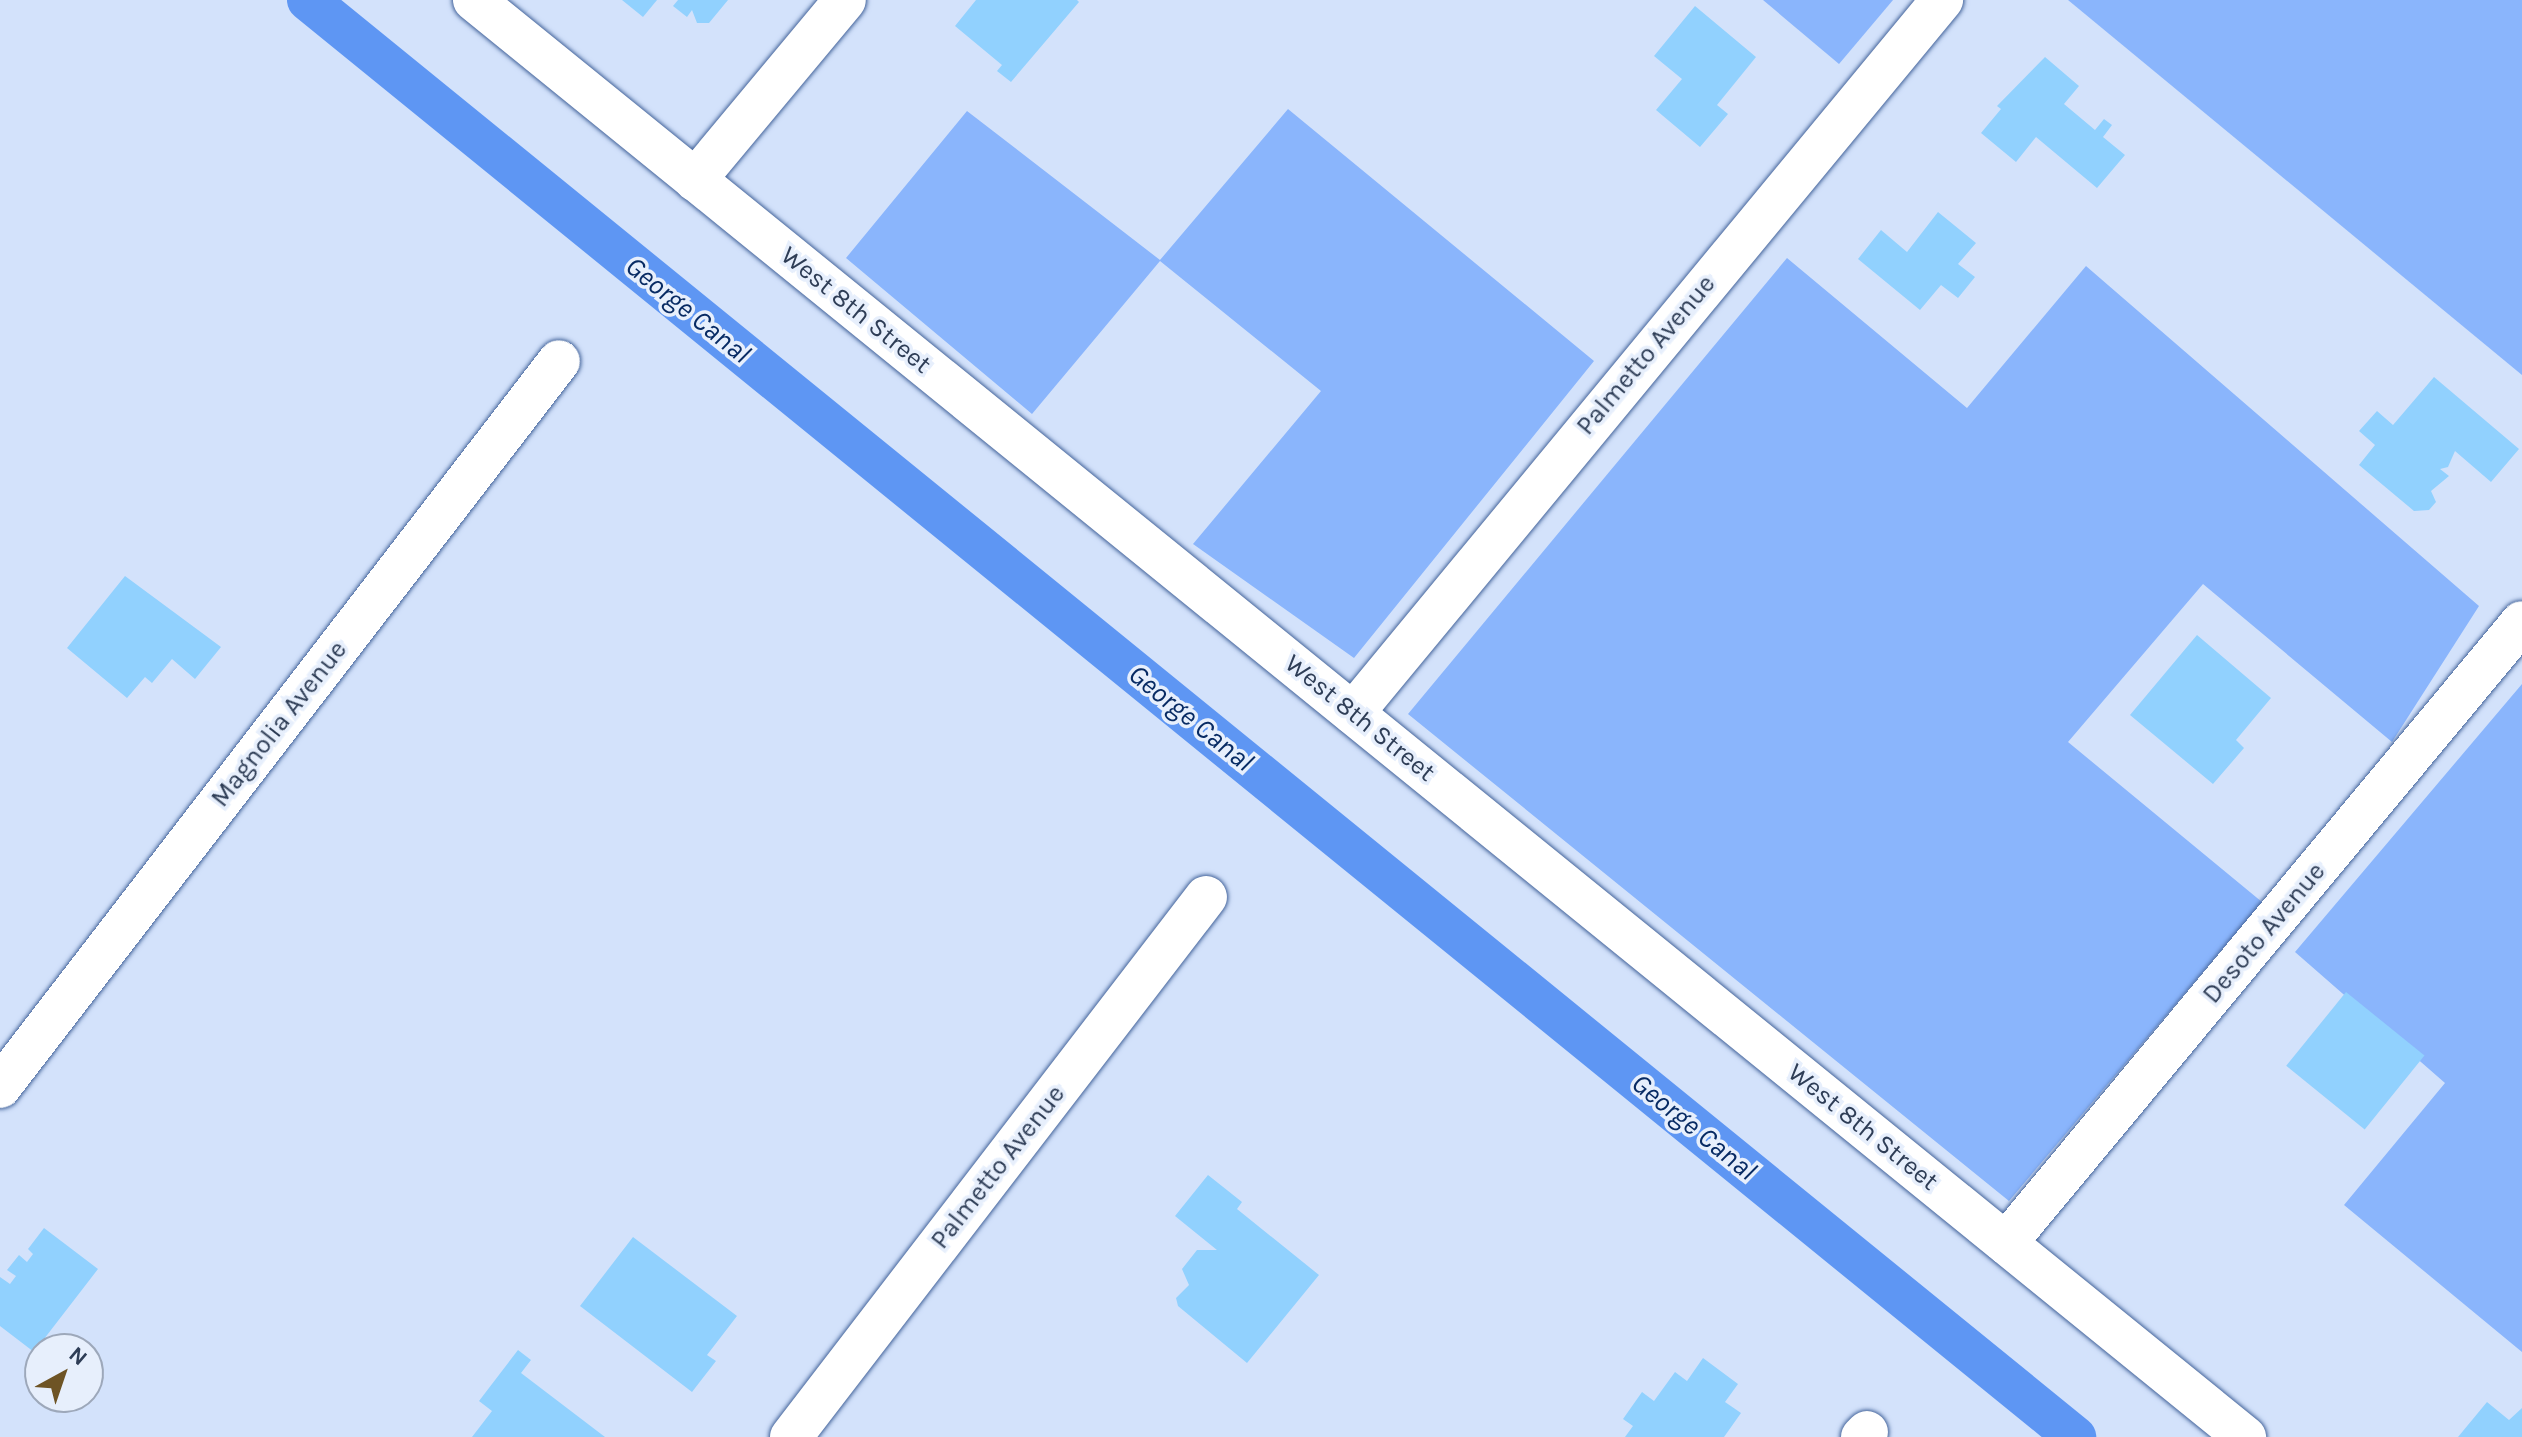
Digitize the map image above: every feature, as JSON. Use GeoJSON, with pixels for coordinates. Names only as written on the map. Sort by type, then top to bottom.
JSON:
{"type":"FeatureCollection","features":[{"type":"Feature","properties":{"kind":"street","name":"West 8th Street"},"geometry":{"type":"LineString","coordinates":[[474,0],[2245,1437]]}},
{"type":"Feature","properties":{"kind":"street"},"geometry":{"type":"LineString","coordinates":[[695,180],[845,0]]}},
{"type":"Feature","properties":{"kind":"street","name":"Palmetto Avenue"},"geometry":{"type":"LineString","coordinates":[[1353,713],[1942,0]]}},
{"type":"Feature","properties":{"kind":"street","name":"Magnolia Avenue"},"geometry":{"type":"LineString","coordinates":[[0,1087],[559,361]]}},
{"type":"Feature","properties":{"kind":"street","name":"Desoto Avenue"},"geometry":{"type":"LineString","coordinates":[[2006,1243],[2522,622]]}},
{"type":"Feature","properties":{"kind":"street","name":"Palmetto Avenue"},"geometry":{"type":"LineString","coordinates":[[791,1437],[1206,897]]}},
{"type":"Feature","properties":{"kind":"shaded area"},"geometry":{"type":"Polygon","coordinates":[[[1763,0],[1893,0],[1839,64],[1763,0]]]}},
{"type":"Feature","properties":{"kind":"shaded area"},"geometry":{"type":"Polygon","coordinates":[[[2068,0],[2522,0],[2522,375],[2068,0]]]}},
{"type":"Feature","properties":{"kind":"shaded area"},"geometry":{"type":"Polygon","coordinates":[[[1288,109],[1594,361],[1354,658],[1193,544],[1321,391],[1160,261],[1032,414],[846,258],[967,111],[1160,260],[1288,109]]]}},
{"type":"Feature","properties":{"kind":"shaded area"},"geometry":{"type":"Polygon","coordinates":[[[1787,258],[1967,408],[2086,266],[2479,606],[2392,742],[2203,584],[2068,742],[2262,902],[2009,1201],[1408,714],[1787,258]]]}},
{"type":"Feature","properties":{"kind":"shaded area"},"geometry":{"type":"Polygon","coordinates":[[[2522,684],[2522,1352],[2344,1205],[2445,1083],[2295,952],[2522,684]]]}},
{"type":"Feature","properties":{"kind":"building"},"geometry":{"type":"Polygon","coordinates":[[[622,0],[657,0],[643,17],[622,0]]]}},
{"type":"Feature","properties":{"kind":"building"},"geometry":{"type":"Polygon","coordinates":[[[678,0],[728,0],[709,23],[697,23],[692,10],[687,17],[673,6],[678,0]]]}},
{"type":"Feature","properties":{"kind":"building"},"geometry":{"type":"Polygon","coordinates":[[[976,0],[1079,2],[1011,82],[997,71],[1002,65],[955,26],[976,0]]]}},
{"type":"Feature","properties":{"kind":"building"},"geometry":{"type":"Polygon","coordinates":[[[1695,6],[1756,57],[1717,105],[1728,114],[1700,147],[1656,110],[1682,79],[1654,56],[1695,6]]]}},
{"type":"Feature","properties":{"kind":"building"},"geometry":{"type":"Polygon","coordinates":[[[2045,57],[2079,86],[2064,104],[2095,130],[2104,119],[2112,125],[2103,137],[2125,155],[2097,188],[2036,137],[2016,162],[1981,133],[2001,109],[1997,106],[2045,57]]]}},
{"type":"Feature","properties":{"kind":"building"},"geometry":{"type":"Polygon","coordinates":[[[1938,212],[1976,243],[1958,264],[1975,277],[1958,298],[1941,285],[1920,310],[1858,259],[1881,230],[1907,252],[1938,212]]]}},
{"type":"Feature","properties":{"kind":"building"},"geometry":{"type":"Polygon","coordinates":[[[2434,377],[2519,449],[2491,482],[2455,451],[2448,467],[2440,469],[2449,476],[2431,491],[2436,502],[2429,510],[2414,511],[2359,465],[2375,445],[2359,431],[2377,411],[2393,425],[2434,377]]]}},
{"type":"Feature","properties":{"kind":"building"},"geometry":{"type":"Polygon","coordinates":[[[125,576],[221,647],[195,679],[172,659],[152,683],[145,677],[127,698],[67,648],[125,576]]]}},
{"type":"Feature","properties":{"kind":"building"},"geometry":{"type":"Polygon","coordinates":[[[2197,635],[2271,698],[2236,740],[2244,748],[2213,784],[2130,715],[2197,635]]]}},
{"type":"Feature","properties":{"kind":"building"},"geometry":{"type":"Polygon","coordinates":[[[2346,992],[2424,1056],[2365,1129],[2286,1066],[2346,992]]]}},
{"type":"Feature","properties":{"kind":"building"},"geometry":{"type":"Polygon","coordinates":[[[1208,1175],[1242,1202],[1237,1209],[1319,1275],[1247,1363],[1178,1306],[1176,1298],[1189,1285],[1182,1269],[1197,1250],[1217,1250],[1175,1216],[1208,1175]]]}},
{"type":"Feature","properties":{"kind":"building"},"geometry":{"type":"Polygon","coordinates":[[[44,1228],[98,1269],[49,1333],[24,1333],[24,1344],[0,1326],[0,1277],[10,1284],[16,1276],[7,1270],[19,1255],[27,1262],[33,1254],[28,1249],[44,1228]]]}},
{"type":"Feature","properties":{"kind":"building"},"geometry":{"type":"Polygon","coordinates":[[[633,1237],[737,1316],[707,1355],[716,1361],[692,1392],[580,1306],[633,1237]]]}},
{"type":"Feature","properties":{"kind":"building"},"geometry":{"type":"Polygon","coordinates":[[[518,1350],[531,1360],[521,1373],[605,1437],[472,1437],[492,1411],[479,1401],[518,1350]]]}},
{"type":"Feature","properties":{"kind":"building"},"geometry":{"type":"Polygon","coordinates":[[[1703,1358],[1738,1384],[1725,1402],[1741,1413],[1724,1437],[1625,1437],[1633,1426],[1623,1419],[1642,1392],[1654,1401],[1675,1372],[1687,1381],[1703,1358]]]}},
{"type":"Feature","properties":{"kind":"building"},"geometry":{"type":"Polygon","coordinates":[[[2487,1402],[2509,1420],[2522,1408],[2522,1437],[2458,1437],[2487,1402]]]}},
{"type":"Feature","properties":{"kind":"waterway","name":"George Canal"},"geometry":{"type":"LineString","coordinates":[[308,0],[2075,1437]]}}]}
